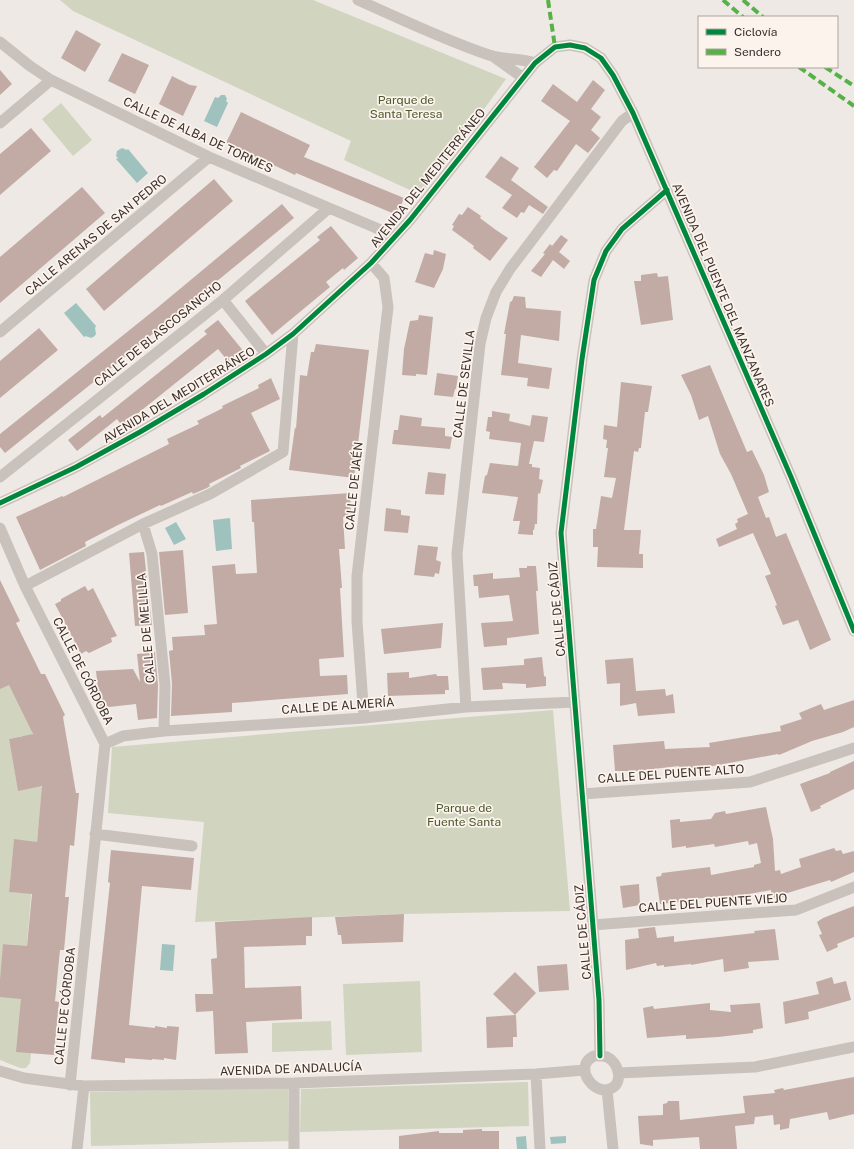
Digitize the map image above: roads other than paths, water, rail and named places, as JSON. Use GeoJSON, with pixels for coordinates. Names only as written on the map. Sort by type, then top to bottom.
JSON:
{"type":"FeatureCollection","features":[{"type":"Feature","properties":{"kind":"street"},"geometry":{"type":"LineString","coordinates":[[358,0],[462,45],[492,56],[525,60],[535,63]]}},
{"type":"Feature","properties":{"kind":"street","name":"CALLE DE ALBA DE TORMES"},"geometry":{"type":"LineString","coordinates":[[0,42],[30,66],[51,80],[209,157],[395,236]]}},
{"type":"Feature","properties":{"kind":"street","name":"AVENIDA DEL PUENTE DEL MANZANARES"},"geometry":{"type":"LineString","coordinates":[[522,77],[535,63],[555,47],[570,45],[585,48],[601,58],[613,74],[634,113],[791,477],[854,631]]}},
{"type":"Feature","properties":{"kind":"street"},"geometry":{"type":"LineString","coordinates":[[492,56],[522,77]]}},
{"type":"Feature","properties":{"kind":"street","name":"AVENIDA DEL MEDITERRÁNEO"},"geometry":{"type":"LineString","coordinates":[[0,504],[76,467],[140,432],[204,394],[266,354],[293,334],[372,262],[410,220],[522,77]]}},
{"type":"Feature","properties":{"kind":"street"},"geometry":{"type":"LineString","coordinates":[[0,123],[51,80]]}},
{"type":"Feature","properties":{"kind":"street","name":"CALLE DE SEVILLA"},"geometry":{"type":"LineString","coordinates":[[466,707],[457,554],[480,344],[486,318],[496,292],[510,269],[622,121],[634,113]]}},
{"type":"Feature","properties":{"kind":"street","name":"CALLE ARENAS DE SAN PEDRO"},"geometry":{"type":"LineString","coordinates":[[0,332],[209,157]]}},
{"type":"Feature","properties":{"kind":"street","name":"CALLE DE CÁDIZ"},"geometry":{"type":"LineString","coordinates":[[600,1056],[598,1000],[561,533],[582,359],[594,280],[606,251],[622,228],[667,190]]}},
{"type":"Feature","properties":{"kind":"street","name":"CALLE DE BLASCOSANCHO"},"geometry":{"type":"LineString","coordinates":[[0,476],[223,300],[329,208]]}},
{"type":"Feature","properties":{"kind":"street","name":"CALLE DE JAÉN"},"geometry":{"type":"LineString","coordinates":[[364,718],[357,621],[357,576],[388,307],[384,278],[372,262]]}},
{"type":"Feature","properties":{"kind":"street"},"geometry":{"type":"LineString","coordinates":[[223,300],[266,354]]}},
{"type":"Feature","properties":{"kind":"street"},"geometry":{"type":"LineString","coordinates":[[24,586],[143,524],[210,494],[283,452],[293,334]]}},
{"type":"Feature","properties":{"kind":"street","name":"CALLE DE MELILLA"},"geometry":{"type":"LineString","coordinates":[[143,524],[153,561],[165,685],[164,731]]}},
{"type":"Feature","properties":{"kind":"street","name":"CALLE DE CÓRDOBA"},"geometry":{"type":"LineString","coordinates":[[0,528],[24,586],[105,744],[70,1085]]}},
{"type":"Feature","properties":{"kind":"street","name":"CALLE DE ALMERÍA"},"geometry":{"type":"LineString","coordinates":[[105,744],[123,736],[164,731],[364,718],[466,707],[574,702]]}},
{"type":"Feature","properties":{"kind":"street","name":"CALLE DEL PUENTE ALTO"},"geometry":{"type":"LineString","coordinates":[[582,794],[750,782],[854,748]]}},
{"type":"Feature","properties":{"kind":"street"},"geometry":{"type":"LineString","coordinates":[[95,834],[192,846]]}},
{"type":"Feature","properties":{"kind":"street","name":"CALLE DEL PUENTE VIEJO"},"geometry":{"type":"LineString","coordinates":[[592,925],[796,910],[854,886]]}},
{"type":"Feature","properties":{"kind":"street"},"geometry":{"type":"LineString","coordinates":[[619,1073],[755,1067],[854,1047]]}},
{"type":"Feature","properties":{"kind":"street"},"geometry":{"type":"LineString","coordinates":[[600,1056],[607,1057],[612,1061],[619,1073],[618,1082],[614,1087],[607,1090],[598,1089],[592,1084],[585,1070],[585,1064],[588,1059],[600,1056]]}},
{"type":"Feature","properties":{"kind":"street","name":"AVENIDA DE ANDALUCÍA"},"geometry":{"type":"LineString","coordinates":[[0,1071],[24,1078],[84,1086],[294,1082],[536,1074],[585,1070]]}},
{"type":"Feature","properties":{"kind":"street"},"geometry":{"type":"LineString","coordinates":[[536,1074],[540,1149]]}},
{"type":"Feature","properties":{"kind":"street"},"geometry":{"type":"LineString","coordinates":[[294,1082],[294,1149]]}},
{"type":"Feature","properties":{"kind":"street"},"geometry":{"type":"LineString","coordinates":[[77,1149],[84,1086]]}},
{"type":"Feature","properties":{"kind":"street"},"geometry":{"type":"LineString","coordinates":[[607,1090],[613,1149]]}},
{"type":"Feature","properties":{"kind":"water"},"geometry":{"type":"Polygon","coordinates":[[[221,95],[225,95],[228,103],[217,127],[204,121],[215,97],[218,98],[221,95]]]}},
{"type":"Feature","properties":{"kind":"water"},"geometry":{"type":"Polygon","coordinates":[[[122,148],[128,149],[148,173],[137,183],[116,159],[118,158],[116,156],[117,151],[122,148]]]}},
{"type":"Feature","properties":{"kind":"water"},"geometry":{"type":"Polygon","coordinates":[[[76,303],[96,326],[95,336],[90,338],[86,336],[84,337],[64,313],[76,303]]]}},
{"type":"Feature","properties":{"kind":"water"},"geometry":{"type":"Polygon","coordinates":[[[230,518],[232,549],[216,551],[213,520],[230,518]]]}},
{"type":"Feature","properties":{"kind":"water"},"geometry":{"type":"Polygon","coordinates":[[[176,522],[186,539],[174,545],[165,528],[176,522]]]}},
{"type":"Feature","properties":{"kind":"water"},"geometry":{"type":"Polygon","coordinates":[[[162,944],[175,945],[173,971],[160,970],[162,944]]]}},
{"type":"Feature","properties":{"kind":"water"},"geometry":{"type":"Polygon","coordinates":[[[526,1136],[527,1149],[517,1149],[516,1137],[526,1136]]]}},
{"type":"Feature","properties":{"kind":"water"},"geometry":{"type":"Polygon","coordinates":[[[566,1136],[566,1143],[551,1144],[550,1137],[566,1136]]]}},
{"type":"Feature","properties":{"kind":"park label","name":"Parque de Santa Teresa"},"geometry":{"type":"Point","coordinates":[406,107]}},
{"type":"Feature","properties":{"kind":"park label","name":"Parque de Fuente Santa"},"geometry":{"type":"Point","coordinates":[464,815]}}]}
